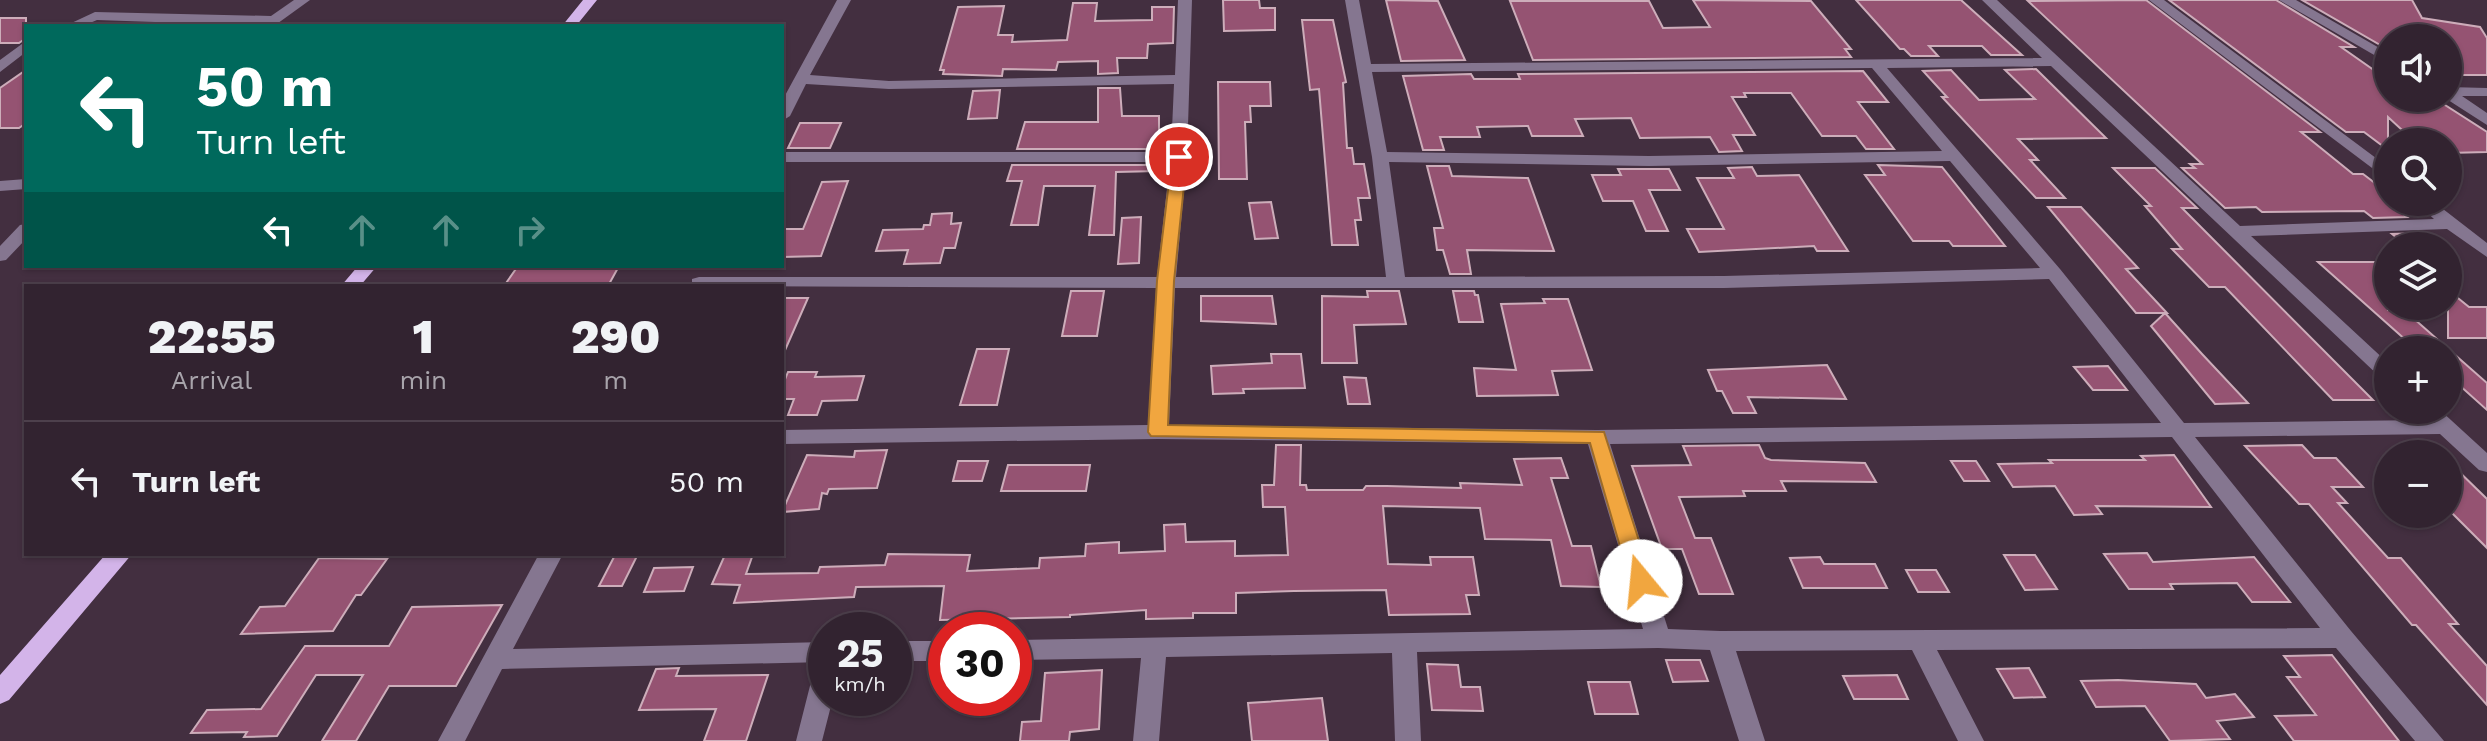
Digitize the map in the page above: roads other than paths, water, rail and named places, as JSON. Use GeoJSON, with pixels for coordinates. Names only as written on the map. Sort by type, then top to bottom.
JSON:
{"type":"FeatureCollection","features":[{"type":"Feature","properties":{"kind":"main road"},"geometry":{"type":"LineString","coordinates":[[571,24],[590,0]]}},
{"type":"Feature","properties":{"kind":"main road"},"geometry":{"type":"LineString","coordinates":[[352,284],[366,268]]}},
{"type":"Feature","properties":{"kind":"main road"},"geometry":{"type":"LineString","coordinates":[[0,693],[118,556]]}},
{"type":"Feature","properties":{"kind":"street"},"geometry":{"type":"LineString","coordinates":[[77,24],[95,16],[270,23],[303,0]]}},
{"type":"Feature","properties":{"kind":"street"},"geometry":{"type":"LineString","coordinates":[[784,112],[844,0]]}},
{"type":"Feature","properties":{"kind":"street"},"geometry":{"type":"LineString","coordinates":[[1158,432],[1166,281],[1179,157],[1185,0]]}},
{"type":"Feature","properties":{"kind":"street"},"geometry":{"type":"LineString","coordinates":[[1352,0],[1380,157],[1396,280]]}},
{"type":"Feature","properties":{"kind":"street"},"geometry":{"type":"LineString","coordinates":[[1989,0],[2374,361]]}},
{"type":"Feature","properties":{"kind":"street"},"geometry":{"type":"LineString","coordinates":[[2156,0],[2374,164]]}},
{"type":"Feature","properties":{"kind":"street"},"geometry":{"type":"LineString","coordinates":[[2286,0],[2374,51]]}},
{"type":"Feature","properties":{"kind":"street"},"geometry":{"type":"LineString","coordinates":[[0,68],[24,46]]}},
{"type":"Feature","properties":{"kind":"street"},"geometry":{"type":"LineString","coordinates":[[1364,68],[2057,62]]}},
{"type":"Feature","properties":{"kind":"street"},"geometry":{"type":"LineString","coordinates":[[1877,65],[2054,273],[2342,638],[2431,741]]}},
{"type":"Feature","properties":{"kind":"street"},"geometry":{"type":"LineString","coordinates":[[800,79],[889,85],[1181,79]]}},
{"type":"Feature","properties":{"kind":"street"},"geometry":{"type":"LineString","coordinates":[[2462,92],[2487,92]]}},
{"type":"Feature","properties":{"kind":"street"},"geometry":{"type":"LineString","coordinates":[[2462,102],[2487,120]]}},
{"type":"Feature","properties":{"kind":"street"},"geometry":{"type":"LineString","coordinates":[[1380,157],[1649,161],[1952,156]]}},
{"type":"Feature","properties":{"kind":"street"},"geometry":{"type":"LineString","coordinates":[[784,157],[1179,157]]}},
{"type":"Feature","properties":{"kind":"street"},"geometry":{"type":"LineString","coordinates":[[0,186],[24,184]]}},
{"type":"Feature","properties":{"kind":"street"},"geometry":{"type":"LineString","coordinates":[[2441,216],[2487,252]]}},
{"type":"Feature","properties":{"kind":"street"},"geometry":{"type":"LineString","coordinates":[[2234,231],[2452,224]]}},
{"type":"Feature","properties":{"kind":"street"},"geometry":{"type":"LineString","coordinates":[[0,256],[24,231]]}},
{"type":"Feature","properties":{"kind":"street"},"geometry":{"type":"LineString","coordinates":[[784,284],[1396,280],[1724,282],[2054,273]]}},
{"type":"Feature","properties":{"kind":"street"},"geometry":{"type":"LineString","coordinates":[[2443,424],[2487,465]]}},
{"type":"Feature","properties":{"kind":"street"},"geometry":{"type":"LineString","coordinates":[[784,437],[1158,432],[1597,437],[2446,427]]}},
{"type":"Feature","properties":{"kind":"street"},"geometry":{"type":"LineString","coordinates":[[1597,437],[1658,638]]}},
{"type":"Feature","properties":{"kind":"street"},"geometry":{"type":"LineString","coordinates":[[451,741],[550,556]]}},
{"type":"Feature","properties":{"kind":"street"},"geometry":{"type":"LineString","coordinates":[[1032,650],[1658,638],[1720,641],[2342,638]]}},
{"type":"Feature","properties":{"kind":"street"},"geometry":{"type":"LineString","coordinates":[[1919,640],[1971,741]]}},
{"type":"Feature","properties":{"kind":"street"},"geometry":{"type":"LineString","coordinates":[[1720,641],[1752,741]]}},
{"type":"Feature","properties":{"kind":"street"},"geometry":{"type":"LineString","coordinates":[[1404,645],[1408,741]]}},
{"type":"Feature","properties":{"kind":"street"},"geometry":{"type":"LineString","coordinates":[[1146,741],[1154,649]]}},
{"type":"Feature","properties":{"kind":"street"},"geometry":{"type":"LineString","coordinates":[[494,659],[808,652]]}},
{"type":"Feature","properties":{"kind":"street"},"geometry":{"type":"LineString","coordinates":[[809,741],[815,716]]}}]}
